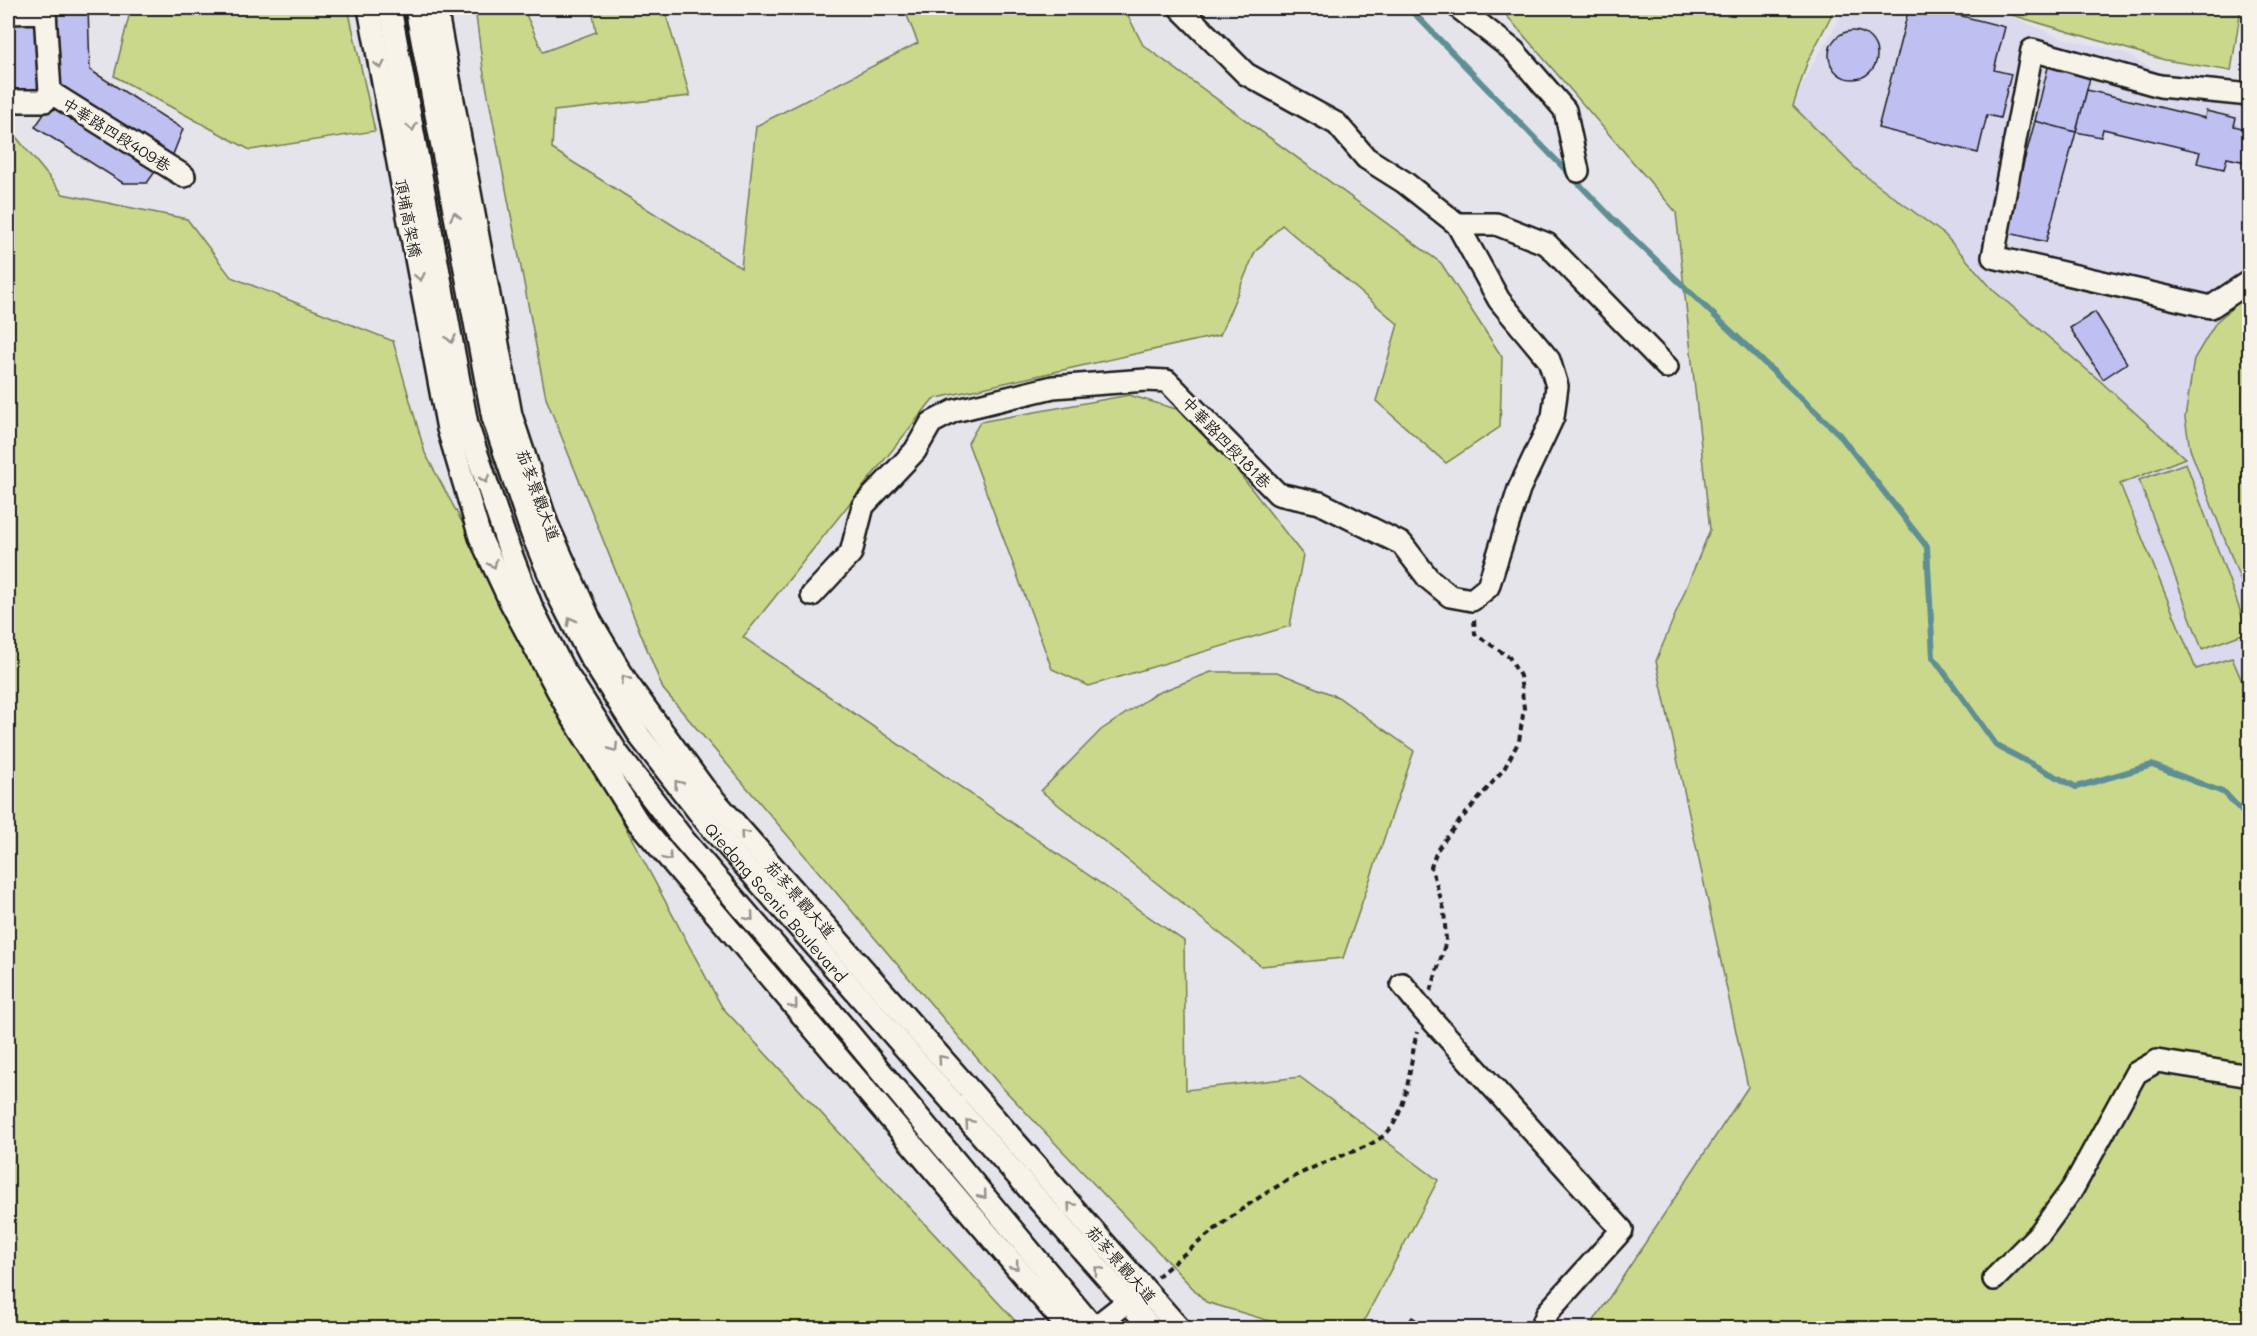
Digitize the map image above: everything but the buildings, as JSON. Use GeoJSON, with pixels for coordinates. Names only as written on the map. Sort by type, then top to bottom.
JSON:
{"type":"FeatureCollection","features":[{"type":"Feature","properties":{"kind":"street","name":"頂埔高架橋"},"geometry":{"type":"LineString","coordinates":[[369,8],[458,426]]}},
{"type":"Feature","properties":{"kind":"street","name":"頂埔高架橋"},"geometry":{"type":"LineString","coordinates":[[390,8],[458,426]]}},
{"type":"Feature","properties":{"kind":"street"},"geometry":{"type":"LineString","coordinates":[[416,8],[502,416]]}},
{"type":"Feature","properties":{"kind":"street"},"geometry":{"type":"LineString","coordinates":[[436,8],[502,416]]}},
{"type":"Feature","properties":{"kind":"street","name":"中華路四段181巷"},"geometry":{"type":"LineString","coordinates":[[812,595],[851,553],[863,506],[915,451],[931,423],[954,411],[1053,387],[1146,380],[1167,381],[1278,494],[1320,503],[1402,543],[1428,578],[1450,596],[1472,600],[1488,587],[1519,489],[1553,417],[1557,386],[1549,360],[1499,300],[1457,224],[1404,182],[1366,158],[1336,124],[1246,74],[1180,8]]}},
{"type":"Feature","properties":{"kind":"street"},"geometry":{"type":"LineString","coordinates":[[1459,8],[1514,51],[1565,110],[1578,171]]}},
{"type":"Feature","properties":{"kind":"street","name":"中華路四段409巷"},"geometry":{"type":"LineString","coordinates":[[8,13],[45,12],[51,92],[45,101],[8,101]]}},
{"type":"Feature","properties":{"kind":"street"},"geometry":{"type":"LineString","coordinates":[[2250,95],[2160,86],[2032,50],[1993,258],[2211,307],[2250,281]]}},
{"type":"Feature","properties":{"kind":"street","name":"中華路四段409巷"},"geometry":{"type":"LineString","coordinates":[[51,92],[184,176]]}},
{"type":"Feature","properties":{"kind":"street"},"geometry":{"type":"LineString","coordinates":[[1457,224],[1496,224],[1547,244],[1667,367]]}},
{"type":"Feature","properties":{"kind":"street","name":"Qiedong Scenic Boulevard"},"geometry":{"type":"LineString","coordinates":[[502,416],[532,534],[558,597],[589,655],[641,738],[708,824],[1151,1329]]}},
{"type":"Feature","properties":{"kind":"street","name":"茄苳景觀大道"},"geometry":{"type":"LineString","coordinates":[[502,416],[591,622],[628,684],[702,787],[1179,1329]]}},
{"type":"Feature","properties":{"kind":"street","name":"Qiedong Scenic Boulevard"},"geometry":{"type":"LineString","coordinates":[[458,426],[532,608],[561,665],[618,754],[684,840],[823,1002],[1094,1328]]}},
{"type":"Feature","properties":{"kind":"street"},"geometry":{"type":"LineString","coordinates":[[458,426],[480,537],[510,600],[571,715],[638,822],[1068,1329]]}},
{"type":"Feature","properties":{"kind":"street"},"geometry":{"type":"LineString","coordinates":[[1402,984],[1622,1230],[1548,1311],[1541,1329]]}},
{"type":"Feature","properties":{"kind":"street"},"geometry":{"type":"LineString","coordinates":[[1994,1279],[2040,1233],[2073,1188],[2136,1073],[2157,1061],[2250,1076]]}},
{"type":"Feature","properties":{"kind":"street"},"geometry":{"type":"LineString","coordinates":[[1094,1328],[1143,1288]]}},
{"type":"Feature","properties":{"kind":"shaded area"},"geometry":{"type":"Polygon","coordinates":[[[1863,8],[1996,10],[2059,37],[2124,53],[2160,72],[2249,84],[2249,698],[2232,659],[2196,670],[2120,483],[2184,458],[2099,380],[1994,291],[1945,235],[1855,168],[1792,106],[1811,67],[1843,13],[1863,8]]]}},
{"type":"Feature","properties":{"kind":"green space"},"geometry":{"type":"Polygon","coordinates":[[[131,8],[348,8],[375,131],[250,150],[114,76],[131,8]]]}},
{"type":"Feature","properties":{"kind":"green space"},"geometry":{"type":"Polygon","coordinates":[[[475,8],[523,8],[543,52],[596,32],[592,8],[664,8],[690,96],[554,111],[552,149],[741,268],[756,126],[918,43],[904,8],[1124,8],[1143,45],[1441,263],[1502,357],[1500,427],[1446,463],[1376,401],[1398,324],[1282,225],[1255,252],[1220,335],[933,399],[743,637],[1184,941],[1186,1090],[1300,1077],[1438,1180],[1360,1328],[1293,1328],[1206,1302],[999,1084],[663,689],[546,398],[483,69],[475,8]]]}},
{"type":"Feature","properties":{"kind":"green space"},"geometry":{"type":"Polygon","coordinates":[[[1500,8],[1835,8],[1807,63],[1793,106],[1855,168],[1945,235],[1994,291],[2099,380],[2185,458],[2120,484],[2196,669],[2232,658],[2249,698],[2249,1328],[1589,1328],[1748,1087],[1656,661],[1710,530],[1676,212],[1500,8]]]}},
{"type":"Feature","properties":{"kind":"green space"},"geometry":{"type":"Polygon","coordinates":[[[1988,8],[2241,8],[2231,71],[2165,60],[1988,8]]]}},
{"type":"Feature","properties":{"kind":"green space"},"geometry":{"type":"Polygon","coordinates":[[[8,127],[63,194],[187,219],[231,277],[393,341],[425,453],[722,1007],[1022,1328],[8,1328],[8,127]]]}},
{"type":"Feature","properties":{"kind":"green space"},"geometry":{"type":"Polygon","coordinates":[[[2249,293],[2249,602],[2190,449],[2185,418],[2194,359],[2216,322],[2249,293]]]}},
{"type":"Feature","properties":{"kind":"green space"},"geometry":{"type":"Polygon","coordinates":[[[1129,395],[1193,414],[1303,555],[1290,626],[1089,686],[1052,669],[968,443],[980,422],[1129,395]]]}},
{"type":"Feature","properties":{"kind":"green space"},"geometry":{"type":"Polygon","coordinates":[[[2186,463],[2248,632],[2202,649],[2139,480],[2186,463]]]}},
{"type":"Feature","properties":{"kind":"green space"},"geometry":{"type":"Polygon","coordinates":[[[1211,672],[1277,672],[1338,697],[1414,751],[1343,958],[1261,966],[1041,791],[1101,730],[1155,694],[1211,672]]]}},
{"type":"Feature","properties":{"kind":"waterway"},"geometry":{"type":"LineString","coordinates":[[1409,8],[1613,219],[1838,433],[1927,547],[1933,657],[1997,746],[2076,787],[2152,765],[2225,793],[2250,820]]}}]}
